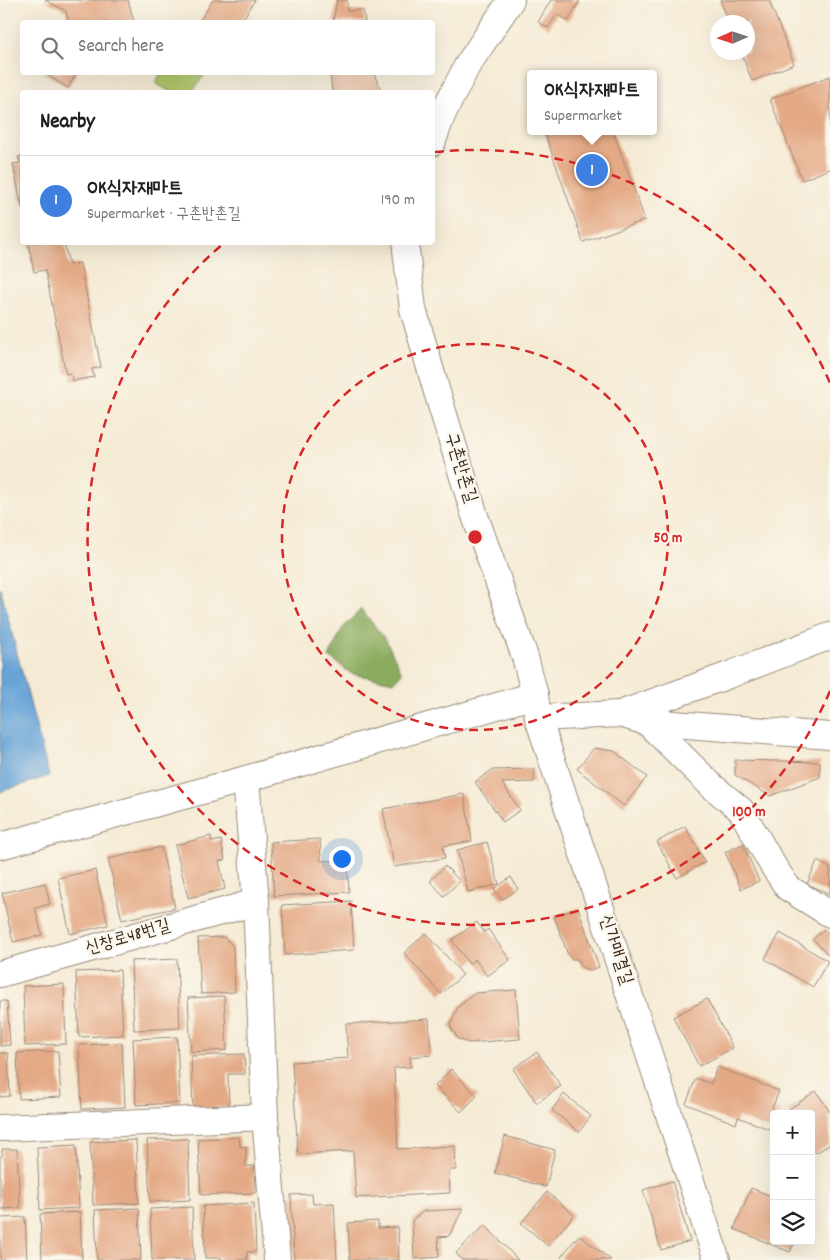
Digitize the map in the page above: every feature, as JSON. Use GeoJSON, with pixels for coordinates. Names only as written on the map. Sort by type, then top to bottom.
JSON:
{"type":"FeatureCollection","features":[{"type":"Feature","properties":{"kind":"street"},"geometry":{"type":"LineString","coordinates":[[435,134],[442,113],[467,66],[511,0]]}},
{"type":"Feature","properties":{"kind":"street","name":"구촌반촌길"},"geometry":{"type":"LineString","coordinates":[[407,245],[413,309],[436,392],[475,516],[525,657],[536,707]]}},
{"type":"Feature","properties":{"kind":"street"},"geometry":{"type":"LineString","coordinates":[[620,714],[830,636]]}},
{"type":"Feature","properties":{"kind":"street"},"geometry":{"type":"LineString","coordinates":[[0,846],[246,779],[536,707],[620,714],[647,722],[830,736]]}},
{"type":"Feature","properties":{"kind":"street","name":"신가매결길"},"geometry":{"type":"LineString","coordinates":[[536,707],[717,1260]]}},
{"type":"Feature","properties":{"kind":"street"},"geometry":{"type":"LineString","coordinates":[[647,722],[714,788],[741,810],[788,888],[830,914]]}},
{"type":"Feature","properties":{"kind":"street"},"geometry":{"type":"LineString","coordinates":[[246,779],[256,902],[265,1117],[277,1260]]}},
{"type":"Feature","properties":{"kind":"street","name":"신창로48번길"},"geometry":{"type":"LineString","coordinates":[[0,974],[256,902]]}},
{"type":"Feature","properties":{"kind":"street"},"geometry":{"type":"LineString","coordinates":[[0,1128],[265,1117]]}},
{"type":"Feature","properties":{"kind":"green space"},"geometry":{"type":"Polygon","coordinates":[[[160,75],[204,75],[193,90],[167,90],[155,83],[160,75]]]}},
{"type":"Feature","properties":{"kind":"green space"},"geometry":{"type":"Polygon","coordinates":[[[361,609],[386,640],[402,673],[394,682],[352,674],[329,657],[342,629],[361,609]]]}},
{"type":"Feature","properties":{"kind":"water"},"geometry":{"type":"Polygon","coordinates":[[[0,587],[49,776],[0,792],[0,587]]]}},
{"type":"Feature","properties":{"kind":"building"},"geometry":{"type":"Polygon","coordinates":[[[45,0],[128,0],[133,20],[68,20],[66,11],[45,0]]]}},
{"type":"Feature","properties":{"kind":"building"},"geometry":{"type":"Polygon","coordinates":[[[213,0],[255,0],[242,20],[200,20],[213,0]]]}},
{"type":"Feature","properties":{"kind":"building"},"geometry":{"type":"Polygon","coordinates":[[[337,0],[347,0],[347,11],[363,10],[365,20],[333,20],[337,0]]]}},
{"type":"Feature","properties":{"kind":"building"},"geometry":{"type":"Polygon","coordinates":[[[551,0],[580,0],[568,21],[557,14],[548,28],[538,22],[551,0]]]}},
{"type":"Feature","properties":{"kind":"building"},"geometry":{"type":"Polygon","coordinates":[[[720,0],[769,0],[794,64],[752,81],[744,60],[755,60],[755,15],[726,15],[720,0]]]}},
{"type":"Feature","properties":{"kind":"building"},"geometry":{"type":"Polygon","coordinates":[[[47,75],[75,75],[68,88],[47,75]]]}},
{"type":"Feature","properties":{"kind":"building"},"geometry":{"type":"Polygon","coordinates":[[[330,75],[374,75],[381,90],[332,90],[330,75]]]}},
{"type":"Feature","properties":{"kind":"building"},"geometry":{"type":"Polygon","coordinates":[[[830,76],[830,169],[802,180],[770,99],[830,76]]]}},
{"type":"Feature","properties":{"kind":"building"},"geometry":{"type":"Polygon","coordinates":[[[545,135],[614,135],[645,220],[583,242],[545,135]]]}},
{"type":"Feature","properties":{"kind":"building"},"geometry":{"type":"Polygon","coordinates":[[[20,163],[20,198],[13,164],[20,163]]]}},
{"type":"Feature","properties":{"kind":"building"},"geometry":{"type":"Polygon","coordinates":[[[29,245],[65,245],[69,265],[80,263],[101,367],[92,369],[94,377],[72,381],[71,373],[66,374],[45,270],[34,272],[29,245]]]}},
{"type":"Feature","properties":{"kind":"building"},"geometry":{"type":"Polygon","coordinates":[[[594,748],[614,751],[647,777],[624,806],[577,769],[594,748]]]}},
{"type":"Feature","properties":{"kind":"building"},"geometry":{"type":"Polygon","coordinates":[[[735,760],[820,762],[820,777],[770,796],[735,775],[735,760]]]}},
{"type":"Feature","properties":{"kind":"building"},"geometry":{"type":"Polygon","coordinates":[[[534,769],[534,782],[502,783],[520,810],[503,822],[475,782],[492,770],[534,769]]]}},
{"type":"Feature","properties":{"kind":"building"},"geometry":{"type":"Polygon","coordinates":[[[464,794],[472,841],[443,846],[445,858],[394,867],[383,809],[464,794]]]}},
{"type":"Feature","properties":{"kind":"building"},"geometry":{"type":"Polygon","coordinates":[[[685,826],[705,862],[677,878],[657,842],[685,826]]]}},
{"type":"Feature","properties":{"kind":"building"},"geometry":{"type":"Polygon","coordinates":[[[211,836],[212,842],[221,840],[225,860],[219,861],[225,889],[188,898],[175,845],[211,836]]]}},
{"type":"Feature","properties":{"kind":"building"},"geometry":{"type":"Polygon","coordinates":[[[320,839],[321,861],[347,860],[349,892],[274,896],[271,842],[320,839]]]}},
{"type":"Feature","properties":{"kind":"building"},"geometry":{"type":"Polygon","coordinates":[[[487,842],[499,884],[468,892],[457,850],[487,842]]]}},
{"type":"Feature","properties":{"kind":"building"},"geometry":{"type":"Polygon","coordinates":[[[743,844],[759,881],[741,889],[725,852],[743,844]]]}},
{"type":"Feature","properties":{"kind":"building"},"geometry":{"type":"Polygon","coordinates":[[[161,847],[175,908],[122,920],[108,859],[161,847]]]}},
{"type":"Feature","properties":{"kind":"building"},"geometry":{"type":"Polygon","coordinates":[[[817,861],[830,868],[830,894],[807,884],[817,861]]]}},
{"type":"Feature","properties":{"kind":"building"},"geometry":{"type":"Polygon","coordinates":[[[445,866],[460,881],[444,896],[430,881],[445,866]]]}},
{"type":"Feature","properties":{"kind":"building"},"geometry":{"type":"Polygon","coordinates":[[[95,870],[108,925],[70,934],[58,878],[95,870]]]}},
{"type":"Feature","properties":{"kind":"building"},"geometry":{"type":"Polygon","coordinates":[[[511,877],[518,889],[502,900],[494,889],[511,877]]]}},
{"type":"Feature","properties":{"kind":"building"},"geometry":{"type":"Polygon","coordinates":[[[45,883],[50,904],[35,908],[42,935],[13,942],[2,893],[45,883]]]}},
{"type":"Feature","properties":{"kind":"building"},"geometry":{"type":"Polygon","coordinates":[[[351,901],[354,950],[285,955],[282,905],[351,901]]]}},
{"type":"Feature","properties":{"kind":"building"},"geometry":{"type":"Polygon","coordinates":[[[578,908],[599,967],[590,970],[582,967],[578,959],[572,959],[568,955],[554,916],[578,908]]]}},
{"type":"Feature","properties":{"kind":"building"},"geometry":{"type":"Polygon","coordinates":[[[477,922],[484,932],[488,929],[510,960],[487,976],[475,959],[469,964],[452,940],[477,922]]]}},
{"type":"Feature","properties":{"kind":"building"},"geometry":{"type":"Polygon","coordinates":[[[824,929],[830,935],[830,957],[813,939],[824,929]]]}},
{"type":"Feature","properties":{"kind":"building"},"geometry":{"type":"Polygon","coordinates":[[[426,933],[463,975],[441,994],[404,953],[426,933]]]}},
{"type":"Feature","properties":{"kind":"building"},"geometry":{"type":"Polygon","coordinates":[[[780,933],[828,961],[813,987],[765,959],[780,933]]]}},
{"type":"Feature","properties":{"kind":"building"},"geometry":{"type":"Polygon","coordinates":[[[224,937],[233,946],[235,992],[201,994],[198,938],[224,937]]]}},
{"type":"Feature","properties":{"kind":"building"},"geometry":{"type":"Polygon","coordinates":[[[177,959],[180,1028],[134,1030],[131,961],[177,959]]]}},
{"type":"Feature","properties":{"kind":"building"},"geometry":{"type":"Polygon","coordinates":[[[120,970],[123,1035],[79,1037],[76,972],[120,970]]]}},
{"type":"Feature","properties":{"kind":"building"},"geometry":{"type":"Polygon","coordinates":[[[64,984],[66,1044],[25,1046],[23,986],[64,984]]]}},
{"type":"Feature","properties":{"kind":"building"},"geometry":{"type":"Polygon","coordinates":[[[516,990],[520,1039],[469,1043],[458,1039],[450,1026],[458,1007],[475,993],[516,990]]]}},
{"type":"Feature","properties":{"kind":"building"},"geometry":{"type":"Polygon","coordinates":[[[224,996],[227,1050],[191,1052],[188,998],[224,996]]]}},
{"type":"Feature","properties":{"kind":"building"},"geometry":{"type":"Polygon","coordinates":[[[707,999],[733,1048],[699,1066],[673,1017],[707,999]]]}},
{"type":"Feature","properties":{"kind":"building"},"geometry":{"type":"Polygon","coordinates":[[[0,1001],[7,1001],[10,1045],[0,1046],[0,1001]]]}},
{"type":"Feature","properties":{"kind":"building"},"geometry":{"type":"Polygon","coordinates":[[[429,1019],[431,1055],[410,1057],[411,1067],[394,1068],[398,1149],[455,1146],[456,1170],[449,1170],[450,1193],[356,1198],[353,1151],[298,1154],[292,1062],[348,1058],[346,1024],[429,1019]]]}},
{"type":"Feature","properties":{"kind":"building"},"geometry":{"type":"Polygon","coordinates":[[[177,1037],[180,1103],[136,1105],[133,1039],[177,1037]]]}},
{"type":"Feature","properties":{"kind":"building"},"geometry":{"type":"Polygon","coordinates":[[[122,1043],[125,1107],[82,1109],[79,1045],[122,1043]]]}},
{"type":"Feature","properties":{"kind":"building"},"geometry":{"type":"Polygon","coordinates":[[[58,1051],[61,1097],[19,1099],[17,1053],[58,1051]]]}},
{"type":"Feature","properties":{"kind":"building"},"geometry":{"type":"Polygon","coordinates":[[[537,1052],[561,1086],[537,1103],[513,1069],[537,1052]]]}},
{"type":"Feature","properties":{"kind":"building"},"geometry":{"type":"Polygon","coordinates":[[[0,1053],[8,1053],[10,1096],[0,1097],[0,1053]]]}},
{"type":"Feature","properties":{"kind":"building"},"geometry":{"type":"Polygon","coordinates":[[[244,1054],[245,1074],[228,1074],[229,1107],[193,1109],[191,1056],[244,1054]]]}},
{"type":"Feature","properties":{"kind":"building"},"geometry":{"type":"Polygon","coordinates":[[[717,1067],[779,1091],[772,1108],[777,1110],[770,1110],[770,1129],[738,1117],[736,1124],[686,1104],[696,1078],[711,1084],[717,1067]]]}},
{"type":"Feature","properties":{"kind":"building"},"geometry":{"type":"Polygon","coordinates":[[[451,1069],[477,1096],[461,1112],[435,1086],[451,1069]]]}},
{"type":"Feature","properties":{"kind":"building"},"geometry":{"type":"Polygon","coordinates":[[[816,1091],[830,1112],[830,1144],[816,1153],[815,1152],[815,1110],[788,1110],[816,1091]]]}},
{"type":"Feature","properties":{"kind":"building"},"geometry":{"type":"Polygon","coordinates":[[[564,1094],[591,1116],[579,1132],[552,1110],[564,1094]]]}},
{"type":"Feature","properties":{"kind":"building"},"geometry":{"type":"Polygon","coordinates":[[[505,1136],[555,1150],[546,1187],[495,1173],[505,1136]]]}},
{"type":"Feature","properties":{"kind":"building"},"geometry":{"type":"Polygon","coordinates":[[[239,1137],[240,1147],[246,1146],[246,1166],[254,1166],[255,1193],[201,1195],[198,1139],[239,1137]]]}},
{"type":"Feature","properties":{"kind":"building"},"geometry":{"type":"Polygon","coordinates":[[[188,1139],[190,1200],[150,1202],[147,1140],[188,1139]]]}},
{"type":"Feature","properties":{"kind":"building"},"geometry":{"type":"Polygon","coordinates":[[[136,1140],[139,1203],[93,1205],[90,1142],[136,1140]]]}},
{"type":"Feature","properties":{"kind":"building"},"geometry":{"type":"Polygon","coordinates":[[[76,1145],[79,1208],[40,1210],[37,1147],[76,1145]]]}},
{"type":"Feature","properties":{"kind":"building"},"geometry":{"type":"Polygon","coordinates":[[[2,1149],[17,1149],[20,1208],[0,1209],[0,1157],[2,1156],[2,1149]]]}},
{"type":"Feature","properties":{"kind":"building"},"geometry":{"type":"Polygon","coordinates":[[[672,1181],[690,1241],[661,1250],[643,1190],[672,1181]]]}},
{"type":"Feature","properties":{"kind":"building"},"geometry":{"type":"Polygon","coordinates":[[[751,1188],[770,1195],[770,1244],[734,1229],[751,1188]]]}},
{"type":"Feature","properties":{"kind":"building"},"geometry":{"type":"Polygon","coordinates":[[[547,1192],[574,1215],[548,1246],[521,1223],[547,1192]]]}},
{"type":"Feature","properties":{"kind":"building"},"geometry":{"type":"Polygon","coordinates":[[[312,1194],[313,1204],[334,1203],[337,1260],[294,1260],[291,1195],[312,1194]]]}},
{"type":"Feature","properties":{"kind":"building"},"geometry":{"type":"Polygon","coordinates":[[[254,1203],[256,1252],[247,1252],[247,1260],[205,1258],[203,1206],[254,1203]]]}},
{"type":"Feature","properties":{"kind":"building"},"geometry":{"type":"Polygon","coordinates":[[[192,1207],[194,1260],[152,1260],[150,1209],[192,1207]]]}},
{"type":"Feature","properties":{"kind":"building"},"geometry":{"type":"Polygon","coordinates":[[[139,1208],[141,1260],[97,1260],[95,1210],[139,1208]]]}},
{"type":"Feature","properties":{"kind":"building"},"geometry":{"type":"Polygon","coordinates":[[[463,1209],[449,1236],[438,1237],[439,1257],[414,1259],[412,1220],[424,1211],[463,1209]]]}},
{"type":"Feature","properties":{"kind":"building"},"geometry":{"type":"Polygon","coordinates":[[[80,1212],[82,1260],[42,1260],[40,1214],[80,1212]]]}},
{"type":"Feature","properties":{"kind":"building"},"geometry":{"type":"Polygon","coordinates":[[[25,1217],[27,1260],[0,1260],[0,1218],[25,1217]]]}},
{"type":"Feature","properties":{"kind":"building"},"geometry":{"type":"Polygon","coordinates":[[[378,1221],[378,1228],[398,1227],[399,1260],[350,1260],[348,1223],[378,1221]]]}},
{"type":"Feature","properties":{"kind":"building"},"geometry":{"type":"Polygon","coordinates":[[[485,1225],[518,1260],[462,1260],[456,1253],[485,1225]]]}},
{"type":"Feature","properties":{"kind":"building"},"geometry":{"type":"Polygon","coordinates":[[[579,1235],[611,1260],[564,1260],[561,1257],[579,1235]]]}},
{"type":"Feature","properties":{"kind":"building"},"geometry":{"type":"Polygon","coordinates":[[[773,1245],[793,1245],[790,1252],[773,1245]]]}},
{"type":"Feature","properties":{"kind":"place","name":"OK식자재마트"},"geometry":{"type":"Point","coordinates":[592,170]}}]}
